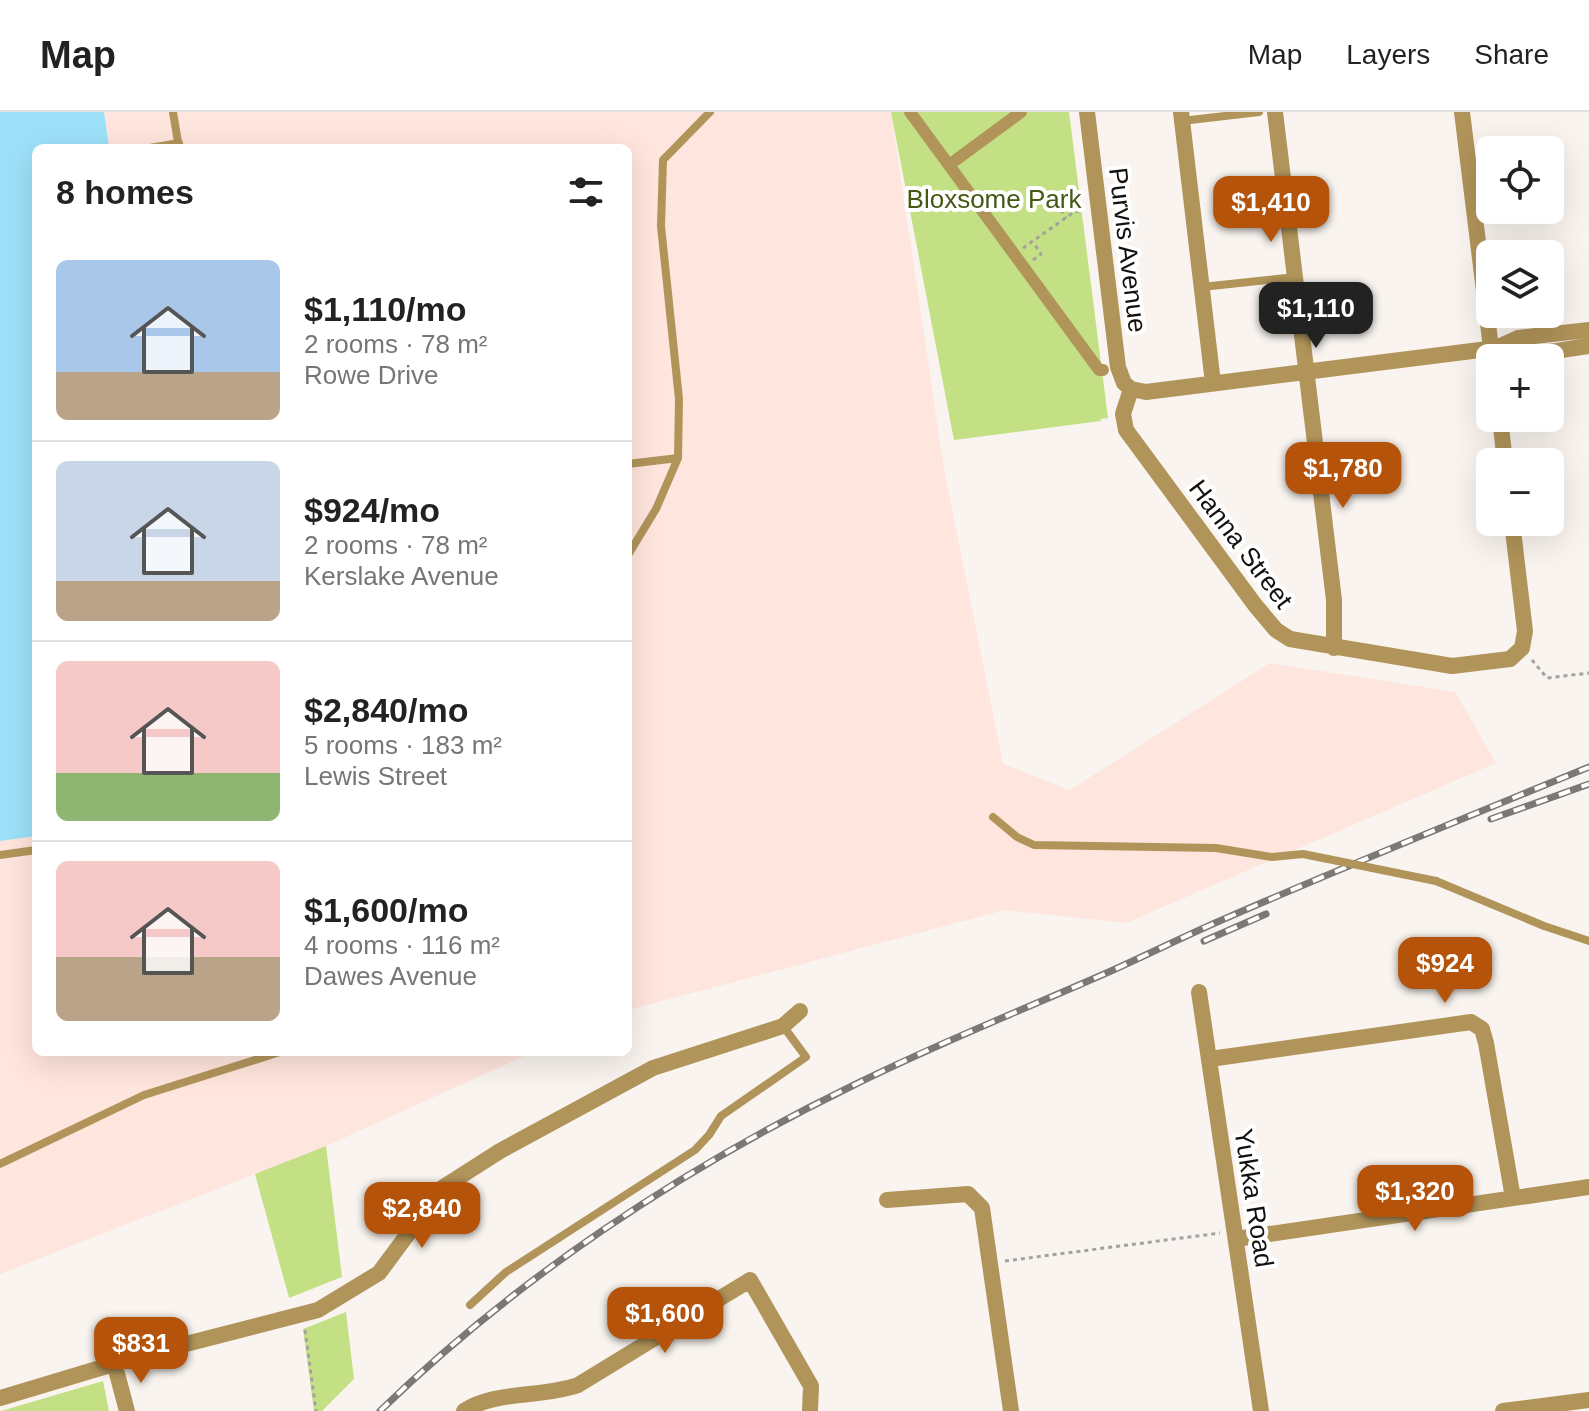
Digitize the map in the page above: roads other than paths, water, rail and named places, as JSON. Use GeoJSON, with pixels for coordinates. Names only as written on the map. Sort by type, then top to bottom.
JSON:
{"type":"FeatureCollection","features":[{"type":"Feature","properties":{"kind":"street"},"geometry":{"type":"LineString","coordinates":[[910,112],[926,144],[949,165],[1099,370],[1103,370]]}},
{"type":"Feature","properties":{"kind":"street"},"geometry":{"type":"LineString","coordinates":[[949,165],[1021,112]]}},
{"type":"Feature","properties":{"kind":"street","name":"Purvis Avenue"},"geometry":{"type":"LineString","coordinates":[[1087,112],[1118,367],[1124,383],[1131,389]]}},
{"type":"Feature","properties":{"kind":"street"},"geometry":{"type":"LineString","coordinates":[[1275,112],[1334,600],[1334,648]]}},
{"type":"Feature","properties":{"kind":"street"},"geometry":{"type":"LineString","coordinates":[[1462,112],[1492,344]]}},
{"type":"Feature","properties":{"kind":"street"},"geometry":{"type":"LineString","coordinates":[[1181,116],[1213,383]]}},
{"type":"Feature","properties":{"kind":"street"},"geometry":{"type":"LineString","coordinates":[[1507,344],[1518,338],[1589,330]]}},
{"type":"Feature","properties":{"kind":"street"},"geometry":{"type":"LineString","coordinates":[[1564,349],[1589,346]]}},
{"type":"Feature","properties":{"kind":"street"},"geometry":{"type":"LineString","coordinates":[[1131,389],[1146,392],[1306,371],[1476,354]]}},
{"type":"Feature","properties":{"kind":"street","name":"Hanna Street"},"geometry":{"type":"LineString","coordinates":[[1131,389],[1123,414],[1126,430],[1255,605],[1276,630],[1290,639],[1452,666],[1510,659],[1522,648],[1525,631],[1514,536]]}},
{"type":"Feature","properties":{"kind":"street","name":"Yukka Road"},"geometry":{"type":"LineString","coordinates":[[1199,992],[1261,1411]]}},
{"type":"Feature","properties":{"kind":"street"},"geometry":{"type":"LineString","coordinates":[[0,1398],[147,1354],[318,1310],[379,1273],[442,1188],[500,1151],[653,1068],[783,1026],[800,1011]]}},
{"type":"Feature","properties":{"kind":"street"},"geometry":{"type":"LineString","coordinates":[[1210,1059],[1471,1022],[1482,1029],[1486,1043],[1513,1198]]}},
{"type":"Feature","properties":{"kind":"street"},"geometry":{"type":"LineString","coordinates":[[1235,1235],[1589,1187]]}},
{"type":"Feature","properties":{"kind":"street"},"geometry":{"type":"LineString","coordinates":[[887,1200],[968,1194],[982,1208],[1011,1411]]}},
{"type":"Feature","properties":{"kind":"street"},"geometry":{"type":"LineString","coordinates":[[464,1411],[479,1402],[560,1392],[578,1385],[750,1280],[811,1386],[810,1411]]}},
{"type":"Feature","properties":{"kind":"street"},"geometry":{"type":"LineString","coordinates":[[115,1366],[127,1411]]}},
{"type":"Feature","properties":{"kind":"street"},"geometry":{"type":"LineString","coordinates":[[1503,1411],[1589,1400]]}},
{"type":"Feature","properties":{"kind":"lane"},"geometry":{"type":"LineString","coordinates":[[173,112],[179,144]]}},
{"type":"Feature","properties":{"kind":"lane"},"geometry":{"type":"LineString","coordinates":[[632,548],[656,509],[678,458],[679,399],[661,226],[663,160],[710,112]]}},
{"type":"Feature","properties":{"kind":"lane"},"geometry":{"type":"LineString","coordinates":[[1181,116],[1259,112]]}},
{"type":"Feature","properties":{"kind":"lane"},"geometry":{"type":"LineString","coordinates":[[1202,287],[1295,277]]}},
{"type":"Feature","properties":{"kind":"lane"},"geometry":{"type":"LineString","coordinates":[[632,464],[678,458]]}},
{"type":"Feature","properties":{"kind":"lane"},"geometry":{"type":"LineString","coordinates":[[993,817],[1017,837],[1034,845],[1216,848],[1272,857],[1303,854],[1436,881],[1544,926],[1589,941]]}},
{"type":"Feature","properties":{"kind":"lane"},"geometry":{"type":"LineString","coordinates":[[0,855],[32,851]]}},
{"type":"Feature","properties":{"kind":"lane"},"geometry":{"type":"LineString","coordinates":[[470,1305],[506,1272],[695,1150],[721,1116],[806,1057],[783,1026]]}},
{"type":"Feature","properties":{"kind":"lane"},"geometry":{"type":"LineString","coordinates":[[0,1164],[144,1095],[267,1056]]}},
{"type":"Feature","properties":{"kind":"water"},"geometry":{"type":"Polygon","coordinates":[[[0,112],[104,112],[108,144],[32,144],[32,837],[0,841],[0,112]]]}},
{"type":"Feature","properties":{"kind":"railway"},"geometry":{"type":"LineString","coordinates":[[380,1411],[487,1316],[544,1272],[663,1191],[788,1118],[916,1056],[1216,923],[1589,767]]}},
{"type":"Feature","properties":{"kind":"railway"},"geometry":{"type":"LineString","coordinates":[[1491,819],[1589,784]]}},
{"type":"Feature","properties":{"kind":"railway"},"geometry":{"type":"LineString","coordinates":[[1204,941],[1266,914]]}},
{"type":"Feature","properties":{"kind":"park label","name":"Bloxsome Park"},"geometry":{"type":"Point","coordinates":[994,199]}}]}
